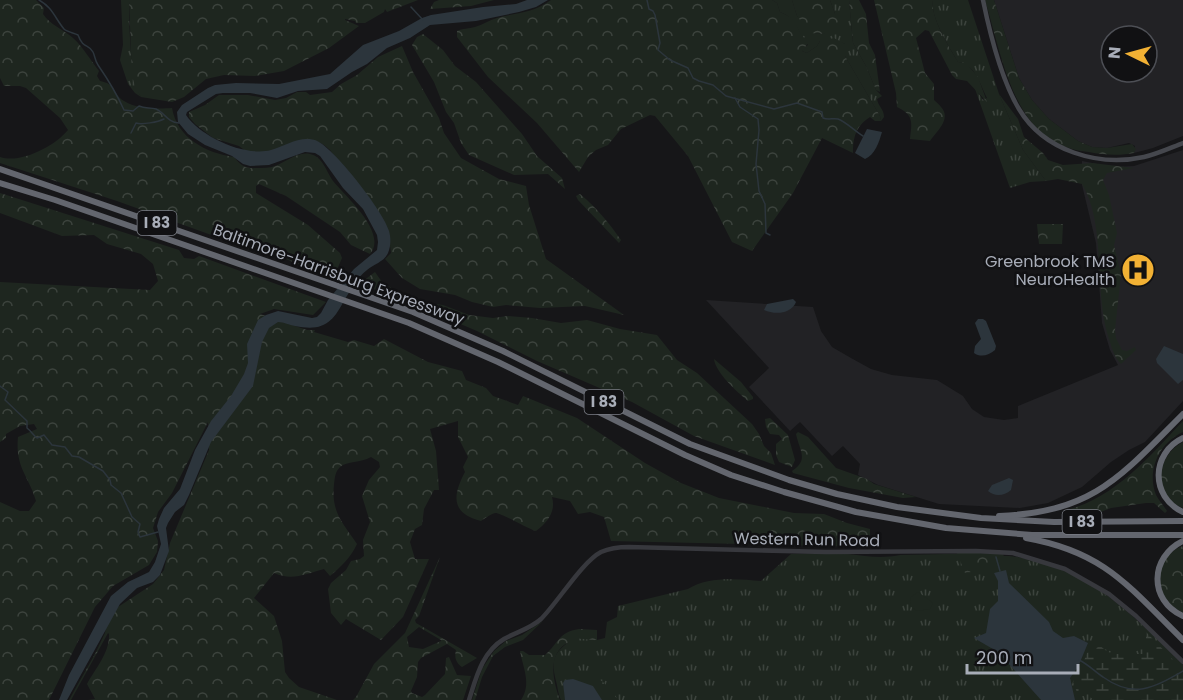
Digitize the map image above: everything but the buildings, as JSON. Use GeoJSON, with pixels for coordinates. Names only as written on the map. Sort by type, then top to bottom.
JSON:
{"type":"FeatureCollection","features":[{"type":"Feature","properties":{"kind":"highway","name":"Baltimore-Harrisburg Expressway"},"geometry":{"type":"LineString","coordinates":[[0,170],[412,312],[476,339],[668,434],[736,463],[789,480],[852,497],[918,510],[981,518],[1054,522],[1183,519]]}},
{"type":"Feature","properties":{"kind":"highway","name":"Baltimore-Harrisburg Expressway"},"geometry":{"type":"LineString","coordinates":[[0,183],[409,323],[475,351],[644,436],[731,475],[784,492],[856,512],[915,523],[1002,533],[1064,536],[1183,534]]}},
{"type":"Feature","properties":{"kind":"highway"},"geometry":{"type":"LineString","coordinates":[[981,518],[984,515],[1014,516],[1047,512],[1094,494],[1124,473],[1183,414]]}},
{"type":"Feature","properties":{"kind":"highway"},"geometry":{"type":"LineString","coordinates":[[1183,438],[1166,451],[1160,462],[1158,477],[1164,496],[1176,509],[1183,512]]}},
{"type":"Feature","properties":{"kind":"highway"},"geometry":{"type":"LineString","coordinates":[[1002,533],[1060,545],[1097,562],[1122,580],[1183,640]]}},
{"type":"Feature","properties":{"kind":"highway"},"geometry":{"type":"LineString","coordinates":[[1183,541],[1172,547],[1164,556],[1158,571],[1157,582],[1165,602],[1176,613],[1183,616]]}},
{"type":"Feature","properties":{"kind":"main road"},"geometry":{"type":"LineString","coordinates":[[983,0],[993,40],[1014,99],[1029,123],[1048,141],[1075,153],[1118,159],[1144,157],[1183,143]]}},
{"type":"Feature","properties":{"kind":"street","name":"Western Run Road"},"geometry":{"type":"LineString","coordinates":[[468,700],[482,663],[496,645],[534,625],[598,553],[609,549],[629,547],[826,552],[992,551],[1013,553],[1065,569],[1109,594],[1136,616],[1183,662]]}},
{"type":"Feature","properties":{"kind":"shaded area"},"geometry":{"type":"Polygon","coordinates":[[[527,0],[548,0],[536,7],[519,12],[476,21],[430,25],[410,38],[387,48],[367,64],[327,89],[298,91],[277,98],[250,93],[216,94],[187,112],[186,115],[193,123],[213,138],[249,151],[271,150],[303,139],[315,140],[323,145],[345,166],[378,209],[389,231],[390,248],[384,259],[360,276],[336,314],[326,323],[313,328],[305,328],[278,322],[269,328],[262,342],[253,386],[211,442],[184,505],[175,512],[168,523],[166,528],[169,551],[160,575],[153,582],[137,588],[120,604],[67,700],[59,700],[69,675],[111,596],[128,582],[149,572],[155,562],[161,544],[157,526],[159,519],[164,508],[180,489],[195,450],[211,421],[231,396],[244,374],[248,363],[247,344],[258,320],[278,311],[317,317],[354,269],[377,250],[377,235],[363,209],[343,188],[320,156],[305,152],[269,165],[243,164],[188,134],[178,122],[177,112],[182,105],[215,85],[279,84],[330,74],[363,45],[431,15],[516,4],[527,0]]]}},
{"type":"Feature","properties":{"kind":"shaded area"},"geometry":{"type":"Polygon","coordinates":[[[994,0],[1183,0],[1183,136],[1134,153],[1135,146],[1129,143],[1107,148],[1092,147],[1078,141],[1049,119],[1032,100],[1019,78],[994,0]]]}},
{"type":"Feature","properties":{"kind":"shaded area"},"geometry":{"type":"Polygon","coordinates":[[[867,129],[882,132],[874,151],[865,159],[855,153],[867,129]]]}},
{"type":"Feature","properties":{"kind":"shaded area"},"geometry":{"type":"Polygon","coordinates":[[[1183,150],[1183,401],[1145,442],[1111,462],[1082,487],[1048,503],[1020,508],[939,504],[878,485],[858,475],[860,464],[843,446],[832,456],[800,422],[790,431],[749,387],[769,368],[706,300],[813,307],[821,331],[832,347],[871,369],[892,375],[937,380],[963,396],[972,409],[984,417],[1004,420],[1018,418],[1018,406],[1118,365],[1110,350],[1102,323],[1096,243],[1082,185],[1082,161],[1113,167],[1134,166],[1183,150]]]}},
{"type":"Feature","properties":{"kind":"shaded area"},"geometry":{"type":"Polygon","coordinates":[[[793,299],[796,302],[794,306],[787,311],[773,313],[764,310],[767,304],[793,299]]]}},
{"type":"Feature","properties":{"kind":"shaded area"},"geometry":{"type":"Polygon","coordinates":[[[978,319],[986,321],[996,346],[995,350],[985,355],[974,353],[975,346],[981,339],[975,323],[978,319]]]}},
{"type":"Feature","properties":{"kind":"shaded area"},"geometry":{"type":"Polygon","coordinates":[[[1164,346],[1183,354],[1183,380],[1178,384],[1157,363],[1156,359],[1164,346]]]}},
{"type":"Feature","properties":{"kind":"shaded area"},"geometry":{"type":"Polygon","coordinates":[[[1009,478],[1013,480],[1011,490],[1008,492],[997,495],[988,491],[992,485],[1009,478]]]}},
{"type":"Feature","properties":{"kind":"shaded area"},"geometry":{"type":"Polygon","coordinates":[[[1006,570],[1009,583],[1049,622],[1053,631],[1063,638],[1074,636],[1088,643],[1078,667],[1070,678],[1075,700],[1041,700],[998,652],[974,638],[986,633],[990,609],[998,601],[998,581],[994,573],[1006,570]]]}},
{"type":"Feature","properties":{"kind":"shaded area"},"geometry":{"type":"Polygon","coordinates":[[[573,679],[593,686],[602,700],[565,700],[563,683],[565,680],[573,679]]]}},
{"type":"Feature","properties":{"kind":"green space"},"geometry":{"type":"Polygon","coordinates":[[[0,0],[36,0],[44,8],[43,14],[46,18],[73,38],[84,50],[99,71],[97,76],[100,81],[109,84],[120,98],[129,104],[147,108],[172,108],[175,119],[186,136],[203,148],[234,157],[241,165],[250,168],[273,167],[306,153],[318,158],[333,181],[370,226],[374,236],[374,245],[370,254],[351,245],[340,232],[286,196],[259,184],[256,186],[256,193],[308,225],[340,253],[342,258],[335,274],[313,271],[286,259],[253,250],[117,201],[0,163],[0,157],[18,158],[37,152],[55,142],[68,130],[60,118],[26,88],[4,86],[0,78],[0,0]]]}},
{"type":"Feature","properties":{"kind":"green space"},"geometry":{"type":"Polygon","coordinates":[[[121,0],[129,0],[132,65],[141,97],[128,84],[120,60],[123,45],[121,0]]]}},
{"type":"Feature","properties":{"kind":"green space"},"geometry":{"type":"Polygon","coordinates":[[[129,0],[418,0],[387,12],[385,9],[384,12],[365,23],[345,19],[359,26],[329,48],[284,71],[255,76],[224,75],[206,79],[184,97],[172,102],[141,97],[136,89],[132,76],[129,0]]]}},
{"type":"Feature","properties":{"kind":"green space"},"geometry":{"type":"Polygon","coordinates":[[[439,0],[494,0],[471,6],[430,9],[434,2],[439,0]]]}},
{"type":"Feature","properties":{"kind":"green space"},"geometry":{"type":"Polygon","coordinates":[[[551,0],[772,0],[777,3],[780,12],[795,22],[801,34],[809,42],[802,51],[807,53],[820,41],[834,38],[845,44],[845,56],[881,121],[875,121],[870,117],[861,124],[855,137],[853,153],[822,138],[793,193],[752,251],[732,242],[688,156],[655,116],[650,115],[621,129],[608,145],[596,150],[588,157],[579,172],[537,123],[488,77],[457,37],[459,30],[531,10],[551,0]]]}},
{"type":"Feature","properties":{"kind":"green space"},"geometry":{"type":"Polygon","coordinates":[[[772,0],[792,0],[797,16],[813,33],[824,34],[836,25],[830,0],[849,0],[853,43],[876,90],[882,96],[877,99],[884,114],[881,121],[845,56],[845,44],[838,41],[820,41],[807,53],[802,51],[808,45],[791,18],[780,12],[777,3],[772,0]]]}},
{"type":"Feature","properties":{"kind":"green space"},"geometry":{"type":"Polygon","coordinates":[[[792,0],[830,0],[835,14],[840,19],[836,25],[838,31],[824,34],[810,33],[797,16],[792,0]]]}},
{"type":"Feature","properties":{"kind":"green space"},"geometry":{"type":"Polygon","coordinates":[[[849,0],[859,0],[866,14],[869,43],[875,55],[880,92],[876,90],[853,43],[849,0]]]}},
{"type":"Feature","properties":{"kind":"green space"},"geometry":{"type":"Polygon","coordinates":[[[874,0],[933,0],[934,15],[945,40],[958,62],[966,63],[978,77],[987,102],[967,81],[956,79],[952,75],[929,31],[925,30],[916,38],[925,73],[934,84],[934,100],[941,107],[945,116],[942,125],[930,141],[910,139],[911,120],[897,107],[896,93],[874,0]]]}},
{"type":"Feature","properties":{"kind":"green space"},"geometry":{"type":"Polygon","coordinates":[[[933,0],[968,0],[999,94],[1023,150],[1046,181],[1030,182],[1010,188],[974,86],[983,100],[987,98],[973,71],[969,66],[958,62],[945,40],[934,15],[933,0]]]}},
{"type":"Feature","properties":{"kind":"green space"},"geometry":{"type":"Polygon","coordinates":[[[985,0],[994,0],[1019,78],[1032,100],[1049,119],[1078,141],[1092,147],[1107,148],[1132,144],[1136,149],[1134,153],[1112,155],[1077,150],[1058,144],[1042,133],[1029,119],[1009,81],[985,0]]]}},
{"type":"Feature","properties":{"kind":"green space"},"geometry":{"type":"Polygon","coordinates":[[[423,34],[443,50],[455,66],[476,82],[522,134],[537,156],[562,178],[565,189],[548,174],[514,175],[469,155],[461,143],[454,123],[446,112],[434,82],[412,45],[417,37],[423,34]]]}},
{"type":"Feature","properties":{"kind":"green space"},"geometry":{"type":"Polygon","coordinates":[[[402,46],[413,72],[439,118],[444,133],[461,158],[499,179],[526,186],[529,205],[546,259],[624,315],[585,306],[540,308],[506,305],[493,307],[455,295],[420,289],[402,278],[385,259],[391,253],[384,230],[357,186],[330,150],[322,144],[308,140],[269,152],[247,152],[239,146],[213,138],[189,117],[189,112],[219,95],[248,95],[275,100],[286,98],[297,92],[306,92],[310,95],[332,92],[378,57],[402,46]]]}},
{"type":"Feature","properties":{"kind":"green space"},"geometry":{"type":"Polygon","coordinates":[[[999,94],[1018,119],[1024,137],[1048,160],[1063,165],[1092,163],[1134,168],[1107,173],[1103,180],[1109,195],[1117,233],[1114,245],[1121,274],[1116,338],[1122,350],[1127,351],[1135,347],[1136,350],[1121,364],[1114,352],[1104,321],[1095,219],[1090,201],[1082,184],[1058,179],[1046,181],[1023,150],[999,94]]]}},
{"type":"Feature","properties":{"kind":"green space"},"geometry":{"type":"Polygon","coordinates":[[[0,193],[179,250],[184,258],[194,259],[199,256],[326,302],[313,315],[274,309],[260,314],[348,342],[354,340],[374,346],[384,339],[428,362],[462,371],[466,380],[486,388],[493,396],[518,405],[523,396],[577,418],[645,463],[681,483],[719,498],[794,513],[824,514],[870,529],[870,547],[611,541],[604,517],[590,512],[578,514],[570,501],[552,497],[553,507],[550,516],[536,531],[498,513],[481,521],[471,518],[459,508],[457,502],[458,488],[465,472],[463,467],[468,457],[458,437],[458,421],[430,429],[436,451],[439,490],[434,490],[424,509],[422,525],[415,529],[410,542],[415,559],[429,559],[403,617],[381,640],[346,619],[341,625],[331,613],[328,589],[331,583],[346,570],[351,561],[364,556],[363,540],[370,522],[362,496],[369,480],[380,467],[379,462],[371,457],[343,465],[338,469],[336,475],[334,502],[336,509],[342,523],[357,544],[345,562],[330,576],[324,569],[293,577],[274,573],[254,598],[274,616],[282,641],[285,672],[289,678],[299,687],[337,700],[88,700],[95,699],[87,684],[105,654],[109,641],[108,633],[69,700],[118,607],[153,584],[164,570],[170,543],[209,450],[208,422],[172,493],[158,512],[153,528],[158,541],[157,552],[149,565],[113,586],[95,607],[49,700],[0,700],[0,502],[20,511],[29,511],[36,501],[19,457],[18,437],[37,429],[34,424],[20,426],[6,434],[6,438],[0,442],[0,282],[150,290],[158,281],[153,264],[141,254],[107,244],[94,235],[62,236],[0,213],[0,193]]]}},
{"type":"Feature","properties":{"kind":"green space"},"geometry":{"type":"Polygon","coordinates":[[[580,194],[607,221],[621,240],[619,243],[578,200],[576,196],[580,194]]]}},
{"type":"Feature","properties":{"kind":"green space"},"geometry":{"type":"Polygon","coordinates":[[[1037,224],[1063,224],[1062,244],[1039,244],[1037,224]]]}},
{"type":"Feature","properties":{"kind":"green space"},"geometry":{"type":"Polygon","coordinates":[[[375,272],[382,282],[404,296],[419,302],[443,305],[469,315],[493,318],[507,316],[532,318],[561,323],[587,320],[620,329],[657,335],[677,360],[697,373],[752,424],[764,446],[771,453],[775,465],[694,436],[632,402],[537,361],[477,331],[392,295],[359,284],[375,272]]]}},
{"type":"Feature","properties":{"kind":"green space"},"geometry":{"type":"Polygon","coordinates":[[[714,359],[741,382],[753,399],[748,401],[732,387],[718,370],[714,359]]]}},
{"type":"Feature","properties":{"kind":"green space"},"geometry":{"type":"Polygon","coordinates":[[[770,418],[788,435],[795,460],[792,467],[779,462],[776,455],[776,444],[782,439],[779,435],[770,434],[766,427],[765,419],[770,418]]]}},
{"type":"Feature","properties":{"kind":"green space"},"geometry":{"type":"Polygon","coordinates":[[[1183,421],[1183,432],[1162,450],[1154,467],[1153,486],[1167,511],[1165,513],[1154,503],[1146,503],[1111,508],[1093,515],[1070,514],[1067,510],[1101,496],[1131,474],[1183,421]]]}},
{"type":"Feature","properties":{"kind":"green space"},"geometry":{"type":"Polygon","coordinates":[[[798,432],[808,437],[836,468],[867,479],[874,484],[916,497],[903,498],[849,488],[793,473],[792,471],[802,459],[796,434],[798,432]]]}},
{"type":"Feature","properties":{"kind":"green space"},"geometry":{"type":"Polygon","coordinates":[[[1183,442],[1183,508],[1166,495],[1161,476],[1167,457],[1183,442]]]}},
{"type":"Feature","properties":{"kind":"green space"},"geometry":{"type":"Polygon","coordinates":[[[1183,546],[1183,613],[1163,597],[1159,579],[1166,559],[1176,549],[1183,546]]]}},
{"type":"Feature","properties":{"kind":"green space"},"geometry":{"type":"Polygon","coordinates":[[[957,553],[1003,553],[1006,566],[965,573],[957,553]]]}},
{"type":"Feature","properties":{"kind":"green space"},"geometry":{"type":"Polygon","coordinates":[[[992,553],[998,556],[1027,559],[1054,567],[1073,575],[1108,596],[1139,622],[1183,665],[1183,700],[561,700],[559,695],[554,673],[554,660],[559,651],[575,637],[597,640],[605,638],[607,622],[617,617],[618,606],[688,589],[714,580],[761,581],[791,554],[880,557],[992,553]]]}},
{"type":"Feature","properties":{"kind":"green space"},"geometry":{"type":"Polygon","coordinates":[[[440,557],[419,616],[415,620],[416,623],[477,658],[462,667],[456,660],[456,650],[447,644],[421,658],[411,691],[422,697],[425,695],[445,674],[446,658],[449,657],[457,675],[471,676],[463,700],[353,700],[374,664],[405,633],[440,557]],[[419,627],[407,637],[409,647],[423,649],[441,640],[419,627]]]}},
{"type":"Feature","properties":{"kind":"green space"},"geometry":{"type":"Polygon","coordinates":[[[918,592],[933,603],[930,609],[917,611],[910,606],[911,597],[918,592]]]}},
{"type":"Feature","properties":{"kind":"green space"},"geometry":{"type":"Polygon","coordinates":[[[543,621],[523,640],[505,647],[493,656],[482,677],[475,700],[472,700],[482,669],[494,651],[506,641],[522,635],[543,621]]]}},
{"type":"Feature","properties":{"kind":"green space"},"geometry":{"type":"Polygon","coordinates":[[[579,629],[597,630],[597,640],[577,639],[565,644],[559,650],[555,657],[554,674],[560,700],[521,700],[526,682],[520,651],[529,655],[545,655],[563,635],[579,629]]]}},
{"type":"Feature","properties":{"kind":"green space"},"geometry":{"type":"Polygon","coordinates":[[[1146,632],[1183,670],[1183,700],[1094,700],[1078,695],[1073,682],[1087,653],[1100,646],[1116,654],[1143,654],[1146,646],[1146,632]]]}},
{"type":"Feature","properties":{"kind":"green space"},"geometry":{"type":"Polygon","coordinates":[[[598,679],[605,683],[619,700],[604,700],[591,683],[598,679]]]}},
{"type":"Feature","properties":{"kind":"waterway"},"geometry":{"type":"LineString","coordinates":[[39,0],[50,9],[64,29],[78,35],[91,50],[124,110],[133,111],[139,106],[154,108],[172,121],[179,123]]}},
{"type":"Feature","properties":{"kind":"waterway"},"geometry":{"type":"LineString","coordinates":[[647,0],[649,9],[655,15],[660,43],[658,50],[670,60],[688,68],[693,78],[713,85],[726,96],[774,109],[797,103],[822,112],[823,118],[841,120],[863,136]]}},
{"type":"Feature","properties":{"kind":"waterway"},"geometry":{"type":"LineString","coordinates":[[411,7],[423,20]]}},
{"type":"Feature","properties":{"kind":"waterway"},"geometry":{"type":"LineString","coordinates":[[735,98],[740,107],[758,119],[756,164],[759,191],[765,204],[766,233],[770,235]]}},
{"type":"Feature","properties":{"kind":"waterway"},"geometry":{"type":"LineString","coordinates":[[131,133],[136,123],[150,123],[164,119]]}},
{"type":"Feature","properties":{"kind":"waterway"},"geometry":{"type":"LineString","coordinates":[[0,386],[8,392],[5,400],[27,421],[27,428],[37,438],[44,435],[52,445],[65,447],[72,456],[79,457],[103,471],[111,485],[121,493],[132,517],[140,524],[138,532],[140,537],[158,532]]}},
{"type":"Feature","properties":{"kind":"waterway"},"geometry":{"type":"LineString","coordinates":[[996,557],[1000,571]]}},
{"type":"Feature","properties":{"kind":"waterway"},"geometry":{"type":"LineString","coordinates":[[1079,660],[1114,684],[1124,688],[1143,689],[1183,671]]}},
{"type":"Feature","properties":{"kind":"place","name":"Greenbrook TMS NeuroHealth"},"geometry":{"type":"Point","coordinates":[1138,270]}}]}
